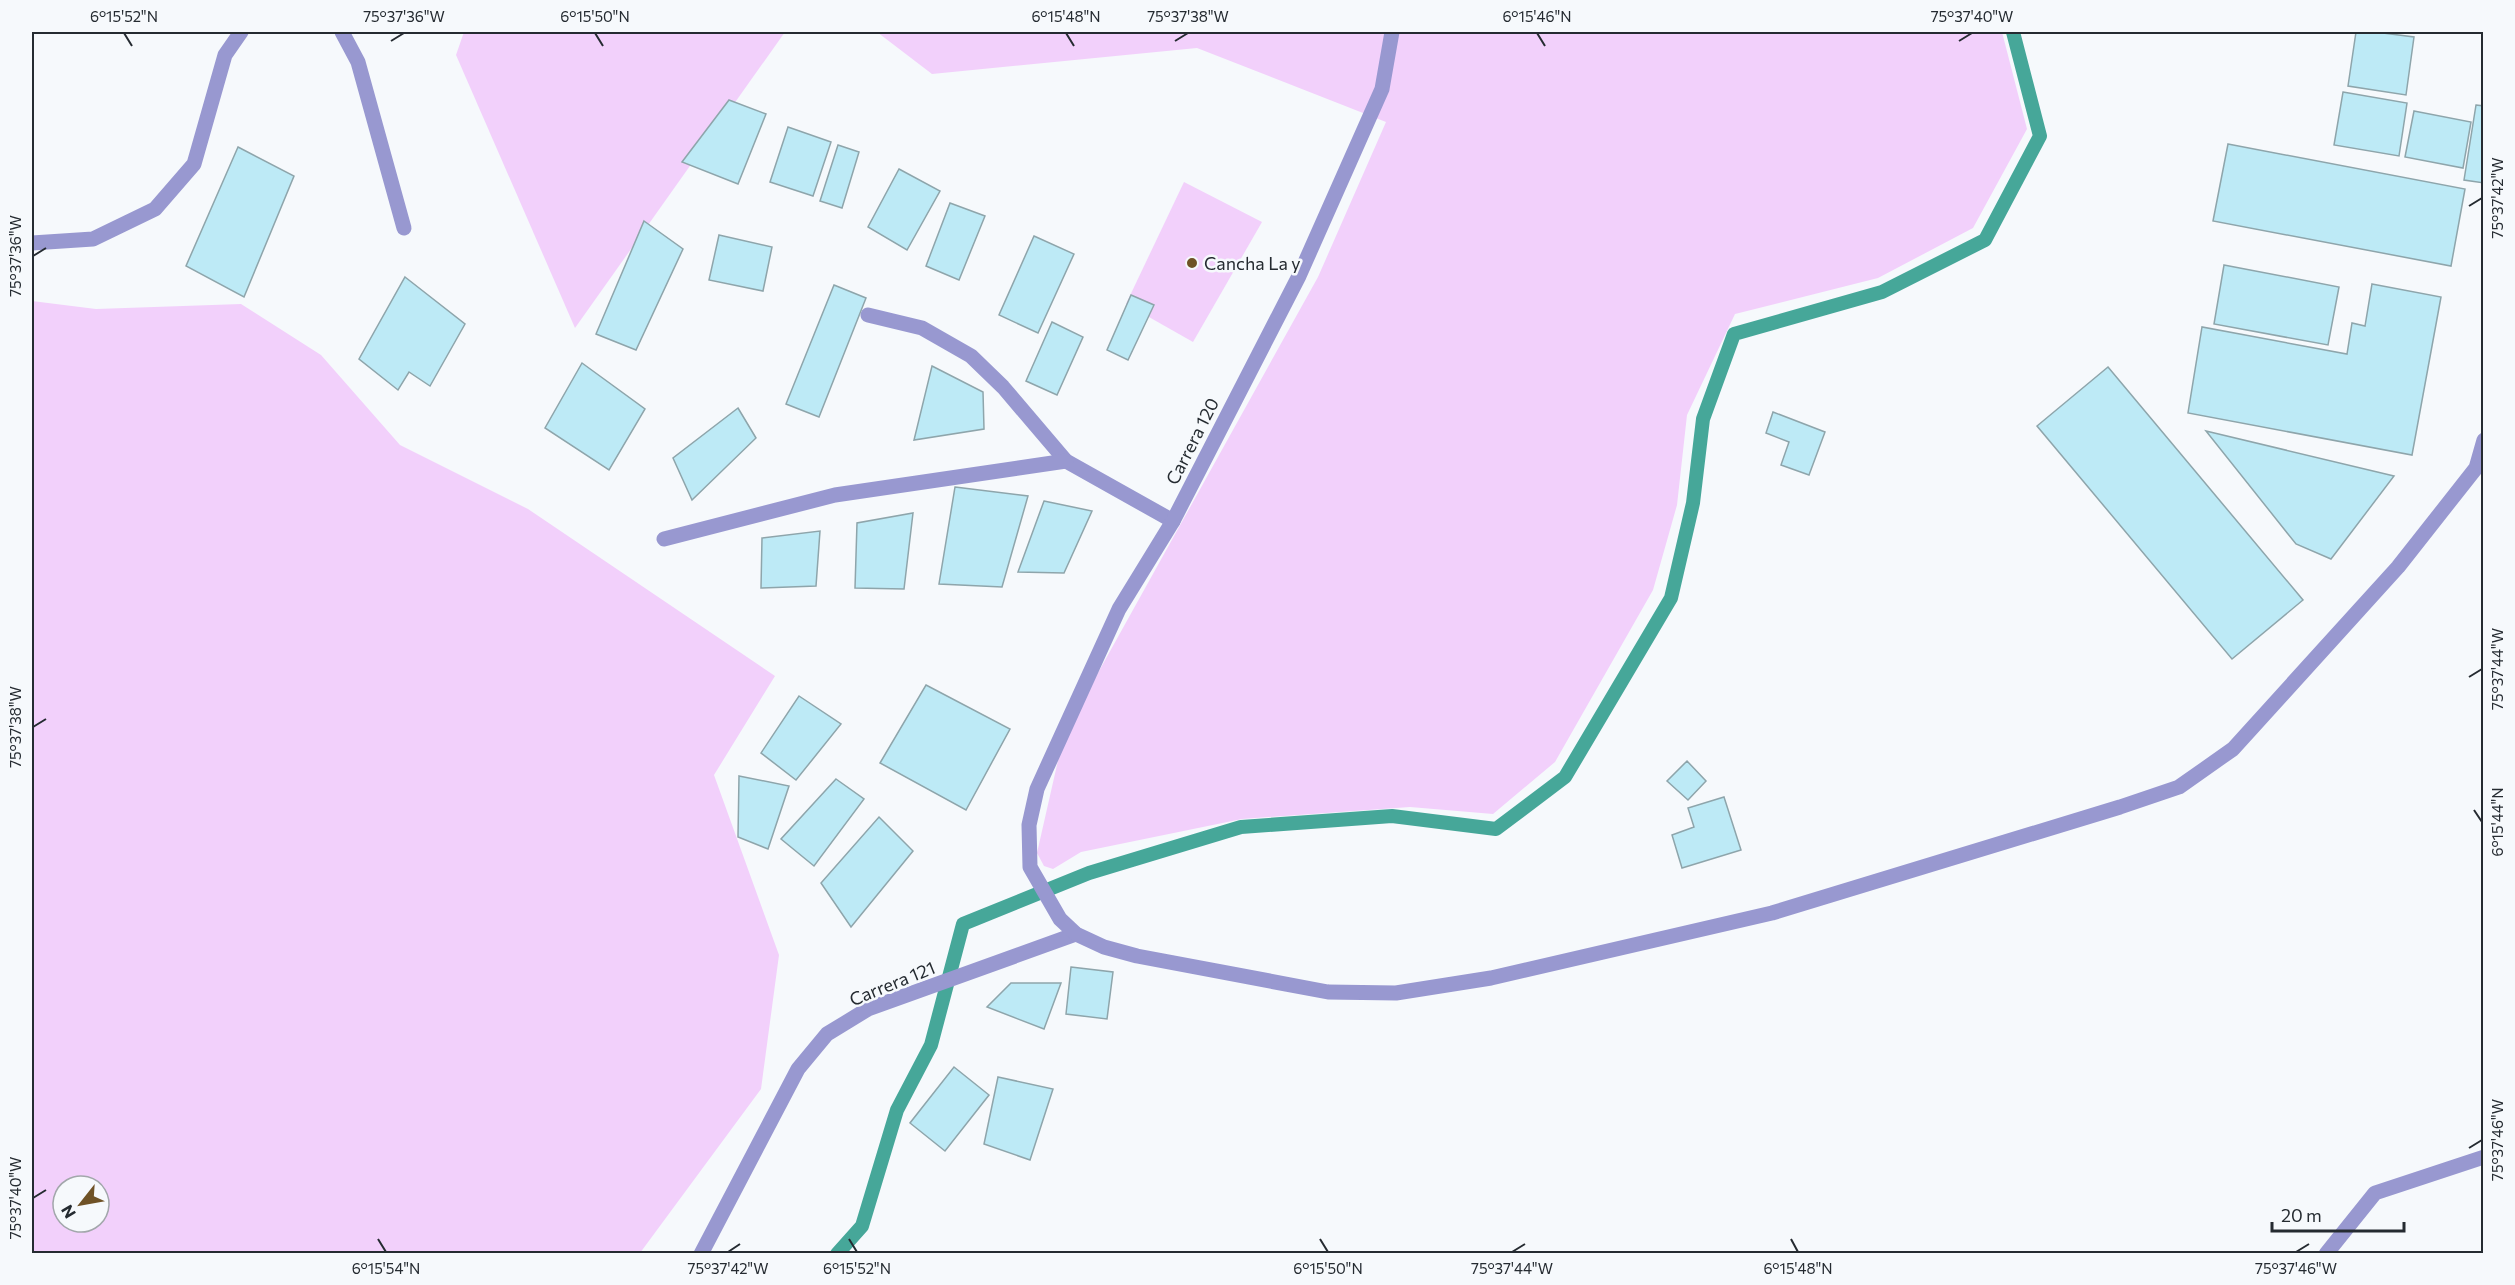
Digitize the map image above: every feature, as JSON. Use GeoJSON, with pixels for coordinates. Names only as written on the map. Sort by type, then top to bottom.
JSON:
{"type":"FeatureCollection","features":[{"type":"Feature","properties":{"kind":"street"},"geometry":{"type":"LineString","coordinates":[[32,243],[93,239],[155,209],[194,164],[225,55],[241,32]]}},
{"type":"Feature","properties":{"kind":"street"},"geometry":{"type":"LineString","coordinates":[[342,32],[358,62],[404,228]]}},
{"type":"Feature","properties":{"kind":"street","name":"Carrera 120"},"geometry":{"type":"LineString","coordinates":[[1076,934],[1060,919],[1030,867],[1029,825],[1037,789],[1119,609],[1173,521],[1299,276],[1382,88],[1392,32]]}},
{"type":"Feature","properties":{"kind":"street"},"geometry":{"type":"LineString","coordinates":[[868,315],[922,328],[971,356],[1003,387],[1066,461],[1173,521]]}},
{"type":"Feature","properties":{"kind":"street"},"geometry":{"type":"LineString","coordinates":[[1076,934],[1104,947],[1137,956],[1328,992],[1396,993],[1491,978],[1772,913],[2179,787],[2233,749],[2398,567],[2480,464],[2484,440]]}},
{"type":"Feature","properties":{"kind":"street"},"geometry":{"type":"LineString","coordinates":[[664,540],[835,495],[1066,461]]}},
{"type":"Feature","properties":{"kind":"street","name":"Carrera 121"},"geometry":{"type":"LineString","coordinates":[[701,1254],[798,1069],[827,1034],[868,1010],[1076,934]]}},
{"type":"Feature","properties":{"kind":"street"},"geometry":{"type":"LineString","coordinates":[[2326,1254],[2374,1193],[2484,1157]]}},
{"type":"Feature","properties":{"kind":"shaded area"},"geometry":{"type":"Polygon","coordinates":[[[464,32],[785,32],[575,328],[456,55],[464,32]]]}},
{"type":"Feature","properties":{"kind":"shaded area"},"geometry":{"type":"Polygon","coordinates":[[[877,32],[2002,32],[2027,129],[1973,228],[1878,278],[1735,314],[1687,415],[1677,505],[1653,590],[1555,762],[1493,814],[1410,807],[1242,819],[1081,852],[1053,869],[1044,866],[1037,853],[1064,734],[1318,277],[1386,122],[1197,48],[932,74],[877,32]]]}},
{"type":"Feature","properties":{"kind":"shaded area","name":"Cancha La y"},"geometry":{"type":"Polygon","coordinates":[[[1184,182],[1262,222],[1193,342],[1126,304],[1184,182]]]}},
{"type":"Feature","properties":{"kind":"shaded area"},"geometry":{"type":"Polygon","coordinates":[[[32,301],[96,309],[241,304],[321,355],[400,445],[528,509],[775,676],[714,775],[779,955],[761,1089],[640,1253],[32,1253],[32,301]]]}},
{"type":"Feature","properties":{"kind":"building"},"geometry":{"type":"Polygon","coordinates":[[[2356,32],[2414,37],[2406,95],[2348,86],[2356,32]]]}},
{"type":"Feature","properties":{"kind":"building"},"geometry":{"type":"Polygon","coordinates":[[[2343,92],[2407,103],[2399,156],[2334,145],[2343,92]]]}},
{"type":"Feature","properties":{"kind":"building"},"geometry":{"type":"Polygon","coordinates":[[[729,100],[766,114],[738,184],[682,162],[729,100]]]}},
{"type":"Feature","properties":{"kind":"building"},"geometry":{"type":"Polygon","coordinates":[[[2476,105],[2484,106],[2484,183],[2464,180],[2476,105]]]}},
{"type":"Feature","properties":{"kind":"building"},"geometry":{"type":"Polygon","coordinates":[[[2414,111],[2471,122],[2463,168],[2405,157],[2414,111]]]}},
{"type":"Feature","properties":{"kind":"building"},"geometry":{"type":"Polygon","coordinates":[[[788,127],[831,142],[813,196],[770,182],[788,127]]]}},
{"type":"Feature","properties":{"kind":"building"},"geometry":{"type":"Polygon","coordinates":[[[2228,144],[2465,189],[2451,266],[2213,221],[2228,144]]]}},
{"type":"Feature","properties":{"kind":"building"},"geometry":{"type":"Polygon","coordinates":[[[838,145],[859,152],[842,208],[820,201],[838,145]]]}},
{"type":"Feature","properties":{"kind":"building"},"geometry":{"type":"Polygon","coordinates":[[[238,147],[294,176],[244,297],[186,266],[238,147]]]}},
{"type":"Feature","properties":{"kind":"building"},"geometry":{"type":"Polygon","coordinates":[[[899,169],[940,191],[907,250],[868,227],[899,169]]]}},
{"type":"Feature","properties":{"kind":"building"},"geometry":{"type":"Polygon","coordinates":[[[950,203],[985,216],[959,280],[926,266],[950,203]]]}},
{"type":"Feature","properties":{"kind":"building"},"geometry":{"type":"Polygon","coordinates":[[[644,221],[683,249],[636,350],[596,334],[644,221]]]}},
{"type":"Feature","properties":{"kind":"building"},"geometry":{"type":"Polygon","coordinates":[[[719,235],[772,247],[763,291],[709,280],[719,235]]]}},
{"type":"Feature","properties":{"kind":"building"},"geometry":{"type":"Polygon","coordinates":[[[1034,236],[1074,254],[1038,333],[999,315],[1034,236]]]}},
{"type":"Feature","properties":{"kind":"building"},"geometry":{"type":"Polygon","coordinates":[[[2224,265],[2339,287],[2328,345],[2214,324],[2224,265]]]}},
{"type":"Feature","properties":{"kind":"building"},"geometry":{"type":"Polygon","coordinates":[[[405,277],[465,324],[430,386],[409,372],[398,390],[359,359],[405,277]]]}},
{"type":"Feature","properties":{"kind":"building"},"geometry":{"type":"Polygon","coordinates":[[[2372,284],[2441,297],[2412,455],[2188,413],[2202,327],[2347,354],[2352,323],[2365,326],[2372,284]]]}},
{"type":"Feature","properties":{"kind":"building"},"geometry":{"type":"Polygon","coordinates":[[[834,285],[866,298],[819,417],[786,404],[834,285]]]}},
{"type":"Feature","properties":{"kind":"building"},"geometry":{"type":"Polygon","coordinates":[[[1131,295],[1154,305],[1128,360],[1107,350],[1131,295]]]}},
{"type":"Feature","properties":{"kind":"building"},"geometry":{"type":"Polygon","coordinates":[[[1052,322],[1083,337],[1057,395],[1026,381],[1052,322]]]}},
{"type":"Feature","properties":{"kind":"building"},"geometry":{"type":"Polygon","coordinates":[[[582,363],[645,409],[609,470],[545,428],[582,363]]]}},
{"type":"Feature","properties":{"kind":"building"},"geometry":{"type":"Polygon","coordinates":[[[932,366],[983,392],[984,429],[914,440],[932,366]]]}},
{"type":"Feature","properties":{"kind":"building"},"geometry":{"type":"Polygon","coordinates":[[[2108,367],[2303,600],[2232,659],[2037,426],[2108,367]]]}},
{"type":"Feature","properties":{"kind":"building"},"geometry":{"type":"Polygon","coordinates":[[[738,408],[756,438],[692,500],[673,458],[738,408]]]}},
{"type":"Feature","properties":{"kind":"building"},"geometry":{"type":"Polygon","coordinates":[[[1773,412],[1825,432],[1809,475],[1781,465],[1789,442],[1766,433],[1773,412]]]}},
{"type":"Feature","properties":{"kind":"building"},"geometry":{"type":"Polygon","coordinates":[[[2206,431],[2394,476],[2331,559],[2296,544],[2206,431]]]}},
{"type":"Feature","properties":{"kind":"building"},"geometry":{"type":"Polygon","coordinates":[[[955,487],[1028,496],[1002,587],[939,584],[955,487]]]}},
{"type":"Feature","properties":{"kind":"building"},"geometry":{"type":"Polygon","coordinates":[[[1044,501],[1092,511],[1064,573],[1018,572],[1044,501]]]}},
{"type":"Feature","properties":{"kind":"building"},"geometry":{"type":"Polygon","coordinates":[[[913,513],[904,589],[855,588],[857,523],[913,513]]]}},
{"type":"Feature","properties":{"kind":"building"},"geometry":{"type":"Polygon","coordinates":[[[820,531],[816,586],[761,588],[762,538],[820,531]]]}},
{"type":"Feature","properties":{"kind":"building"},"geometry":{"type":"Polygon","coordinates":[[[926,685],[1010,729],[966,810],[880,763],[926,685]]]}},
{"type":"Feature","properties":{"kind":"building"},"geometry":{"type":"Polygon","coordinates":[[[799,696],[841,724],[796,780],[761,753],[799,696]]]}},
{"type":"Feature","properties":{"kind":"building"},"geometry":{"type":"Polygon","coordinates":[[[1687,761],[1706,781],[1688,800],[1667,781],[1687,761]]]}},
{"type":"Feature","properties":{"kind":"building"},"geometry":{"type":"Polygon","coordinates":[[[739,776],[789,786],[768,849],[738,837],[739,776]]]}},
{"type":"Feature","properties":{"kind":"building"},"geometry":{"type":"Polygon","coordinates":[[[836,779],[864,799],[814,866],[781,839],[836,779]]]}},
{"type":"Feature","properties":{"kind":"building"},"geometry":{"type":"Polygon","coordinates":[[[1724,797],[1741,850],[1682,868],[1672,835],[1694,827],[1688,808],[1724,797]]]}},
{"type":"Feature","properties":{"kind":"building"},"geometry":{"type":"Polygon","coordinates":[[[879,817],[913,851],[851,927],[821,883],[879,817]]]}},
{"type":"Feature","properties":{"kind":"building"},"geometry":{"type":"Polygon","coordinates":[[[1071,967],[1113,972],[1107,1019],[1066,1014],[1071,967]]]}},
{"type":"Feature","properties":{"kind":"building"},"geometry":{"type":"Polygon","coordinates":[[[1011,983],[1061,983],[1044,1029],[987,1007],[1011,983]]]}},
{"type":"Feature","properties":{"kind":"building"},"geometry":{"type":"Polygon","coordinates":[[[954,1067],[989,1095],[945,1151],[910,1123],[954,1067]]]}},
{"type":"Feature","properties":{"kind":"building"},"geometry":{"type":"Polygon","coordinates":[[[998,1077],[1053,1089],[1030,1160],[984,1144],[998,1077]]]}},
{"type":"Feature","properties":{"kind":"waterway"},"geometry":{"type":"LineString","coordinates":[[837,1254],[862,1226],[897,1110],[931,1045],[963,924],[1089,873],[1241,827],[1392,816],[1496,829],[1565,777],[1671,598],[1693,503],[1703,419],[1734,334],[1882,292],[1985,240],[2040,136],[2013,32]]}},
{"type":"Feature","properties":{"kind":"place","name":"Cancha La y"},"geometry":{"type":"Point","coordinates":[1192,263]}}]}
